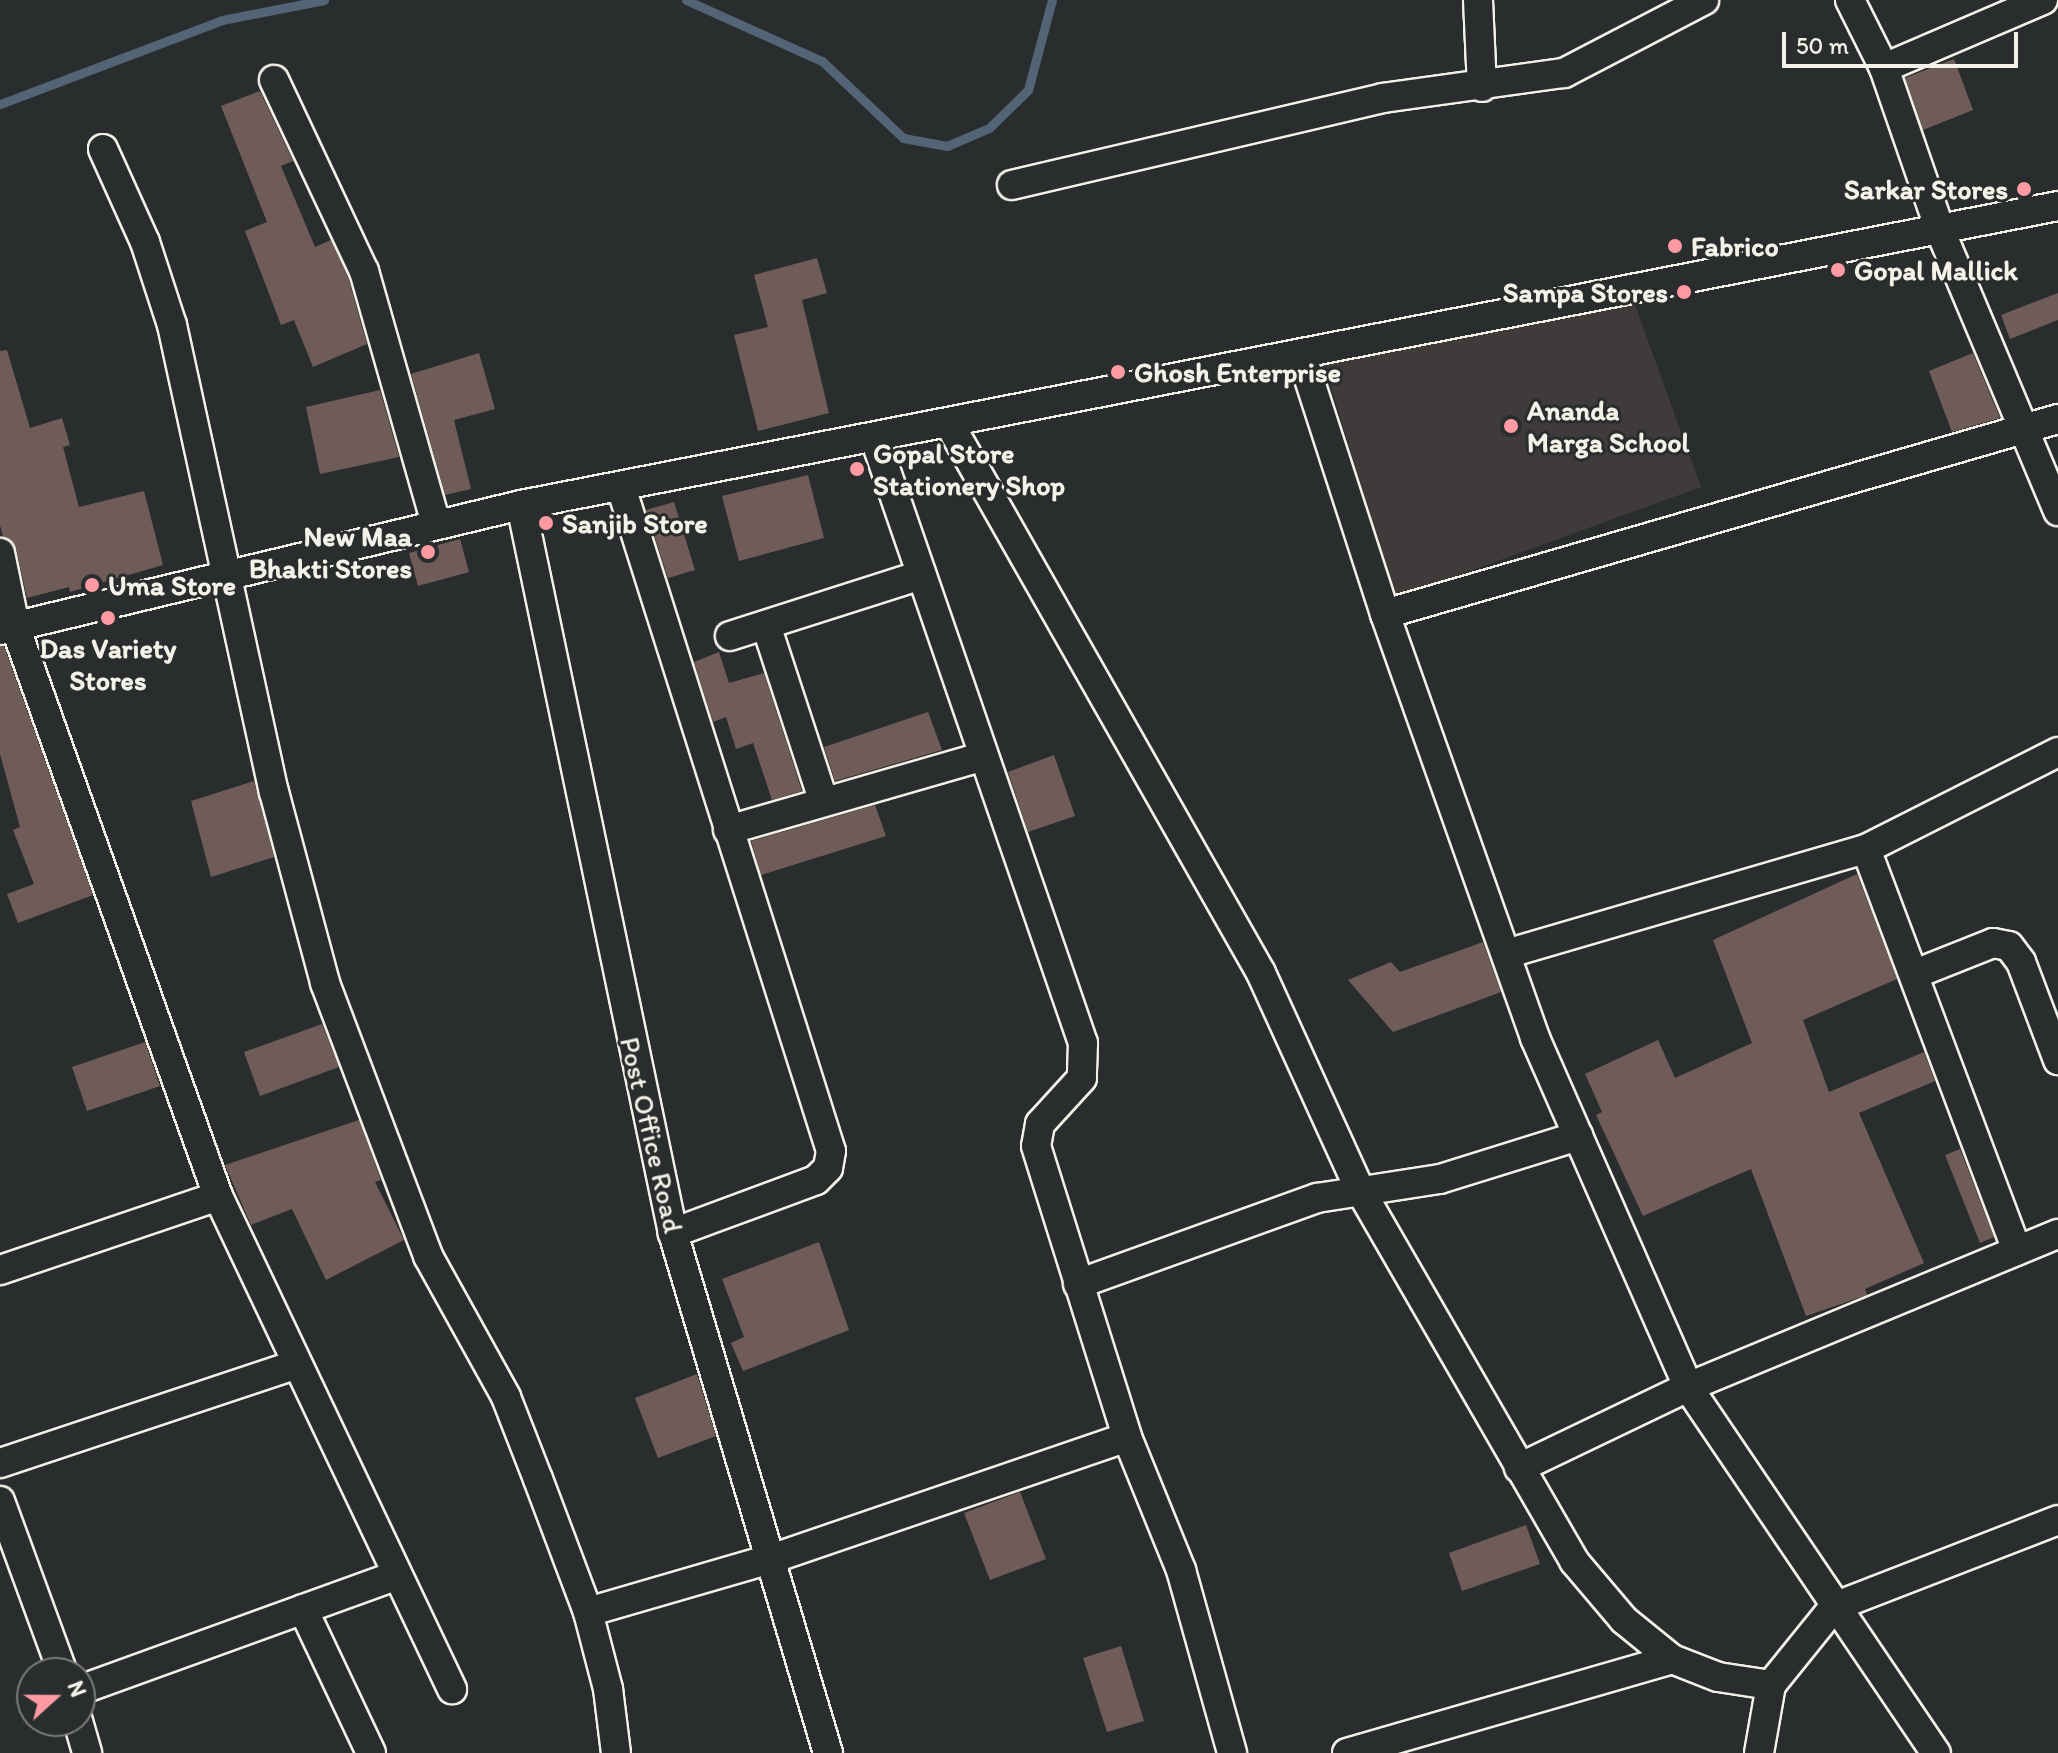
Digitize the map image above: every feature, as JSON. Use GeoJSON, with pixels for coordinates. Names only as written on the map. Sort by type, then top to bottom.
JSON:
{"type":"FeatureCollection","features":[{"type":"Feature","properties":{"kind":"street"},"geometry":{"type":"LineString","coordinates":[[1478,0],[1482,87]]}},
{"type":"Feature","properties":{"kind":"street"},"geometry":{"type":"LineString","coordinates":[[1012,185],[1383,98],[1482,87],[1564,73],[1704,0]]}},
{"type":"Feature","properties":{"kind":"street"},"geometry":{"type":"LineString","coordinates":[[1850,0],[1884,68],[1940,230],[2027,428],[2058,511]]}},
{"type":"Feature","properties":{"kind":"street"},"geometry":{"type":"LineString","coordinates":[[1884,68],[2043,0]]}},
{"type":"Feature","properties":{"kind":"street"},"geometry":{"type":"LineString","coordinates":[[274,80],[364,271],[436,524]]}},
{"type":"Feature","properties":{"kind":"street"},"geometry":{"type":"LineString","coordinates":[[103,149],[145,242],[172,325],[274,792],[325,983],[428,1256],[506,1397],[588,1612],[608,1689],[616,1753]]}},
{"type":"Feature","properties":{"kind":"street"},"geometry":{"type":"LineString","coordinates":[[8,628],[521,505],[1302,357],[2058,206]]}},
{"type":"Feature","properties":{"kind":"street"},"geometry":{"type":"LineString","coordinates":[[1302,357],[1385,614],[1506,954],[1578,1136],[1688,1387],[1834,1607],[1936,1753]]}},
{"type":"Feature","properties":{"kind":"street"},"geometry":{"type":"LineString","coordinates":[[1385,614],[2058,419]]}},
{"type":"Feature","properties":{"kind":"street"},"geometry":{"type":"LineString","coordinates":[[950,425],[1261,973],[1359,1188],[1574,1561],[1624,1620],[1672,1659],[1718,1677],[1771,1685]]}},
{"type":"Feature","properties":{"kind":"street"},"geometry":{"type":"LineString","coordinates":[[875,439],[1083,1043],[1082,1078],[1035,1136],[1127,1437],[1181,1570],[1232,1753]]}},
{"type":"Feature","properties":{"kind":"street"},"geometry":{"type":"LineString","coordinates":[[621,487],[831,1151],[828,1168],[816,1180],[673,1233]]}},
{"type":"Feature","properties":{"kind":"street","name":"Post Office Road"},"geometry":{"type":"LineString","coordinates":[[521,505],[673,1233],[828,1753]]}},
{"type":"Feature","properties":{"kind":"street"},"geometry":{"type":"LineString","coordinates":[[0,553],[8,628],[218,1196],[452,1689]]}},
{"type":"Feature","properties":{"kind":"street"},"geometry":{"type":"LineString","coordinates":[[730,636],[921,575]]}},
{"type":"Feature","properties":{"kind":"street"},"geometry":{"type":"LineString","coordinates":[[766,625],[824,802]]}},
{"type":"Feature","properties":{"kind":"street"},"geometry":{"type":"LineString","coordinates":[[1506,954],[1866,849],[2058,752]]}},
{"type":"Feature","properties":{"kind":"street"},"geometry":{"type":"LineString","coordinates":[[728,830],[984,756]]}},
{"type":"Feature","properties":{"kind":"street"},"geometry":{"type":"LineString","coordinates":[[1866,849],[2017,1251]]}},
{"type":"Feature","properties":{"kind":"street"},"geometry":{"type":"LineString","coordinates":[[1915,974],[1993,943],[2009,946],[2021,962],[2058,1060]]}},
{"type":"Feature","properties":{"kind":"street"},"geometry":{"type":"LineString","coordinates":[[1078,1284],[1317,1198],[1359,1188],[1440,1179],[1578,1136]]}},
{"type":"Feature","properties":{"kind":"street"},"geometry":{"type":"LineString","coordinates":[[0,1270],[218,1196]]}},
{"type":"Feature","properties":{"kind":"street"},"geometry":{"type":"LineString","coordinates":[[1519,1468],[1688,1387],[2058,1234]]}},
{"type":"Feature","properties":{"kind":"street"},"geometry":{"type":"LineString","coordinates":[[0,1463],[297,1364]]}},
{"type":"Feature","properties":{"kind":"street"},"geometry":{"type":"LineString","coordinates":[[588,1612],[771,1559],[1127,1437]]}},
{"type":"Feature","properties":{"kind":"street"},"geometry":{"type":"LineString","coordinates":[[0,1501],[11,1570],[55,1657]]}},
{"type":"Feature","properties":{"kind":"street"},"geometry":{"type":"LineString","coordinates":[[1759,1753],[1771,1685],[1834,1607],[2058,1520]]}},
{"type":"Feature","properties":{"kind":"street"},"geometry":{"type":"LineString","coordinates":[[96,1684],[397,1575]]}},
{"type":"Feature","properties":{"kind":"street"},"geometry":{"type":"LineString","coordinates":[[303,1609],[371,1753]]}},
{"type":"Feature","properties":{"kind":"street"},"geometry":{"type":"LineString","coordinates":[[1359,1751],[1672,1659]]}},
{"type":"Feature","properties":{"kind":"shaded area","name":"Ananda Marga School"},"geometry":{"type":"Polygon","coordinates":[[[1632,297],[1701,487],[1396,598],[1324,365],[1632,297]]]}},
{"type":"Feature","properties":{"kind":"building"},"geometry":{"type":"Polygon","coordinates":[[[1954,59],[1973,110],[1923,130],[1905,78],[1954,59]]]}},
{"type":"Feature","properties":{"kind":"building"},"geometry":{"type":"Polygon","coordinates":[[[260,91],[293,161],[281,166],[315,247],[331,240],[348,277],[367,344],[313,367],[294,320],[281,325],[245,231],[267,222],[221,106],[260,91]]]}},
{"type":"Feature","properties":{"kind":"building"},"geometry":{"type":"Polygon","coordinates":[[[817,258],[827,293],[802,300],[829,413],[758,431],[734,335],[768,327],[754,275],[817,258]]]}},
{"type":"Feature","properties":{"kind":"building"},"geometry":{"type":"Polygon","coordinates":[[[2058,293],[2058,320],[2010,339],[2001,315],[2058,293]]]}},
{"type":"Feature","properties":{"kind":"building"},"geometry":{"type":"Polygon","coordinates":[[[7,350],[30,428],[62,418],[70,445],[63,447],[79,507],[144,491],[163,565],[70,592],[69,587],[27,598],[16,549],[3,537],[0,525],[0,351],[7,350]]]}},
{"type":"Feature","properties":{"kind":"building"},"geometry":{"type":"Polygon","coordinates":[[[479,353],[495,409],[454,420],[471,489],[445,495],[411,374],[479,353]]]}},
{"type":"Feature","properties":{"kind":"building"},"geometry":{"type":"Polygon","coordinates":[[[1973,353],[2000,418],[1952,432],[1929,371],[1973,353]]]}},
{"type":"Feature","properties":{"kind":"building"},"geometry":{"type":"Polygon","coordinates":[[[380,390],[399,457],[320,474],[306,407],[380,390]]]}},
{"type":"Feature","properties":{"kind":"building"},"geometry":{"type":"Polygon","coordinates":[[[808,475],[824,538],[739,561],[722,496],[808,475]]]}},
{"type":"Feature","properties":{"kind":"building"},"geometry":{"type":"Polygon","coordinates":[[[674,502],[695,570],[668,578],[646,510],[674,502]]]}},
{"type":"Feature","properties":{"kind":"building"},"geometry":{"type":"Polygon","coordinates":[[[460,539],[469,572],[418,586],[409,553],[460,539]]]}},
{"type":"Feature","properties":{"kind":"building"},"geometry":{"type":"Polygon","coordinates":[[[4,646],[93,895],[18,923],[7,894],[34,884],[13,830],[20,827],[0,754],[0,647],[4,646]]]}},
{"type":"Feature","properties":{"kind":"building"},"geometry":{"type":"Polygon","coordinates":[[[719,652],[729,683],[764,673],[802,791],[772,800],[753,743],[736,749],[726,717],[713,722],[694,662],[719,652]]]}},
{"type":"Feature","properties":{"kind":"building"},"geometry":{"type":"Polygon","coordinates":[[[928,712],[942,750],[835,781],[824,747],[928,712]]]}},
{"type":"Feature","properties":{"kind":"building"},"geometry":{"type":"Polygon","coordinates":[[[1054,755],[1075,816],[1028,832],[1008,772],[1054,755]]]}},
{"type":"Feature","properties":{"kind":"building"},"geometry":{"type":"Polygon","coordinates":[[[254,781],[274,857],[211,877],[191,801],[254,781]]]}},
{"type":"Feature","properties":{"kind":"building"},"geometry":{"type":"Polygon","coordinates":[[[875,805],[886,836],[761,875],[751,841],[875,805]]]}},
{"type":"Feature","properties":{"kind":"building"},"geometry":{"type":"Polygon","coordinates":[[[1857,874],[1897,979],[1803,1020],[1829,1092],[1924,1052],[1935,1081],[1859,1113],[1924,1263],[1865,1289],[1867,1295],[1806,1316],[1751,1169],[1643,1216],[1596,1115],[1602,1112],[1585,1074],[1658,1040],[1675,1078],[1752,1043],[1713,940],[1857,874]]]}},
{"type":"Feature","properties":{"kind":"building"},"geometry":{"type":"Polygon","coordinates":[[[1483,942],[1501,992],[1393,1032],[1348,980],[1391,962],[1400,972],[1483,942]]]}},
{"type":"Feature","properties":{"kind":"building"},"geometry":{"type":"Polygon","coordinates":[[[322,1024],[339,1067],[260,1096],[244,1052],[322,1024]]]}},
{"type":"Feature","properties":{"kind":"building"},"geometry":{"type":"Polygon","coordinates":[[[145,1042],[160,1086],[87,1111],[72,1067],[145,1042]]]}},
{"type":"Feature","properties":{"kind":"building"},"geometry":{"type":"Polygon","coordinates":[[[359,1120],[381,1180],[375,1182],[404,1240],[326,1280],[292,1209],[251,1225],[225,1165],[359,1120]]]}},
{"type":"Feature","properties":{"kind":"building"},"geometry":{"type":"Polygon","coordinates":[[[1960,1149],[1994,1237],[1980,1243],[1945,1155],[1960,1149]]]}},
{"type":"Feature","properties":{"kind":"building"},"geometry":{"type":"Polygon","coordinates":[[[819,1242],[849,1330],[743,1371],[731,1343],[744,1337],[722,1279],[819,1242]]]}},
{"type":"Feature","properties":{"kind":"building"},"geometry":{"type":"Polygon","coordinates":[[[697,1374],[716,1436],[658,1458],[635,1398],[697,1374]]]}},
{"type":"Feature","properties":{"kind":"building"},"geometry":{"type":"Polygon","coordinates":[[[1020,1492],[1046,1559],[990,1580],[964,1513],[1020,1492]]]}},
{"type":"Feature","properties":{"kind":"building"},"geometry":{"type":"Polygon","coordinates":[[[1526,1525],[1540,1564],[1462,1591],[1449,1553],[1526,1525]]]}},
{"type":"Feature","properties":{"kind":"building"},"geometry":{"type":"Polygon","coordinates":[[[1121,1646],[1144,1721],[1107,1732],[1083,1658],[1121,1646]]]}},
{"type":"Feature","properties":{"kind":"waterway"},"geometry":{"type":"LineString","coordinates":[[0,104],[222,20],[324,0]]}},
{"type":"Feature","properties":{"kind":"waterway"},"geometry":{"type":"LineString","coordinates":[[686,0],[822,61],[903,138],[947,146],[989,128],[1028,90],[1052,0]]}},
{"type":"Feature","properties":{"kind":"place","name":"Sarkar Stores"},"geometry":{"type":"Point","coordinates":[2024,189]}},
{"type":"Feature","properties":{"kind":"place","name":"Fabrico"},"geometry":{"type":"Point","coordinates":[1675,246]}},
{"type":"Feature","properties":{"kind":"place","name":"Gopal Mallick"},"geometry":{"type":"Point","coordinates":[1838,270]}},
{"type":"Feature","properties":{"kind":"place","name":"Sampa Stores"},"geometry":{"type":"Point","coordinates":[1684,292]}},
{"type":"Feature","properties":{"kind":"place","name":"Ghosh Enterprise"},"geometry":{"type":"Point","coordinates":[1118,372]}},
{"type":"Feature","properties":{"kind":"place","name":"Ananda Marga School"},"geometry":{"type":"Point","coordinates":[1511,426]}},
{"type":"Feature","properties":{"kind":"place","name":"Gopal Store Stationery Shop"},"geometry":{"type":"Point","coordinates":[857,469]}},
{"type":"Feature","properties":{"kind":"place","name":"Sanjib Store"},"geometry":{"type":"Point","coordinates":[546,523]}},
{"type":"Feature","properties":{"kind":"place","name":"New Maa Bhakti Stores"},"geometry":{"type":"Point","coordinates":[428,552]}},
{"type":"Feature","properties":{"kind":"place","name":"Uma Store"},"geometry":{"type":"Point","coordinates":[92,585]}},
{"type":"Feature","properties":{"kind":"place","name":"Das Variety Stores"},"geometry":{"type":"Point","coordinates":[108,618]}}]}
